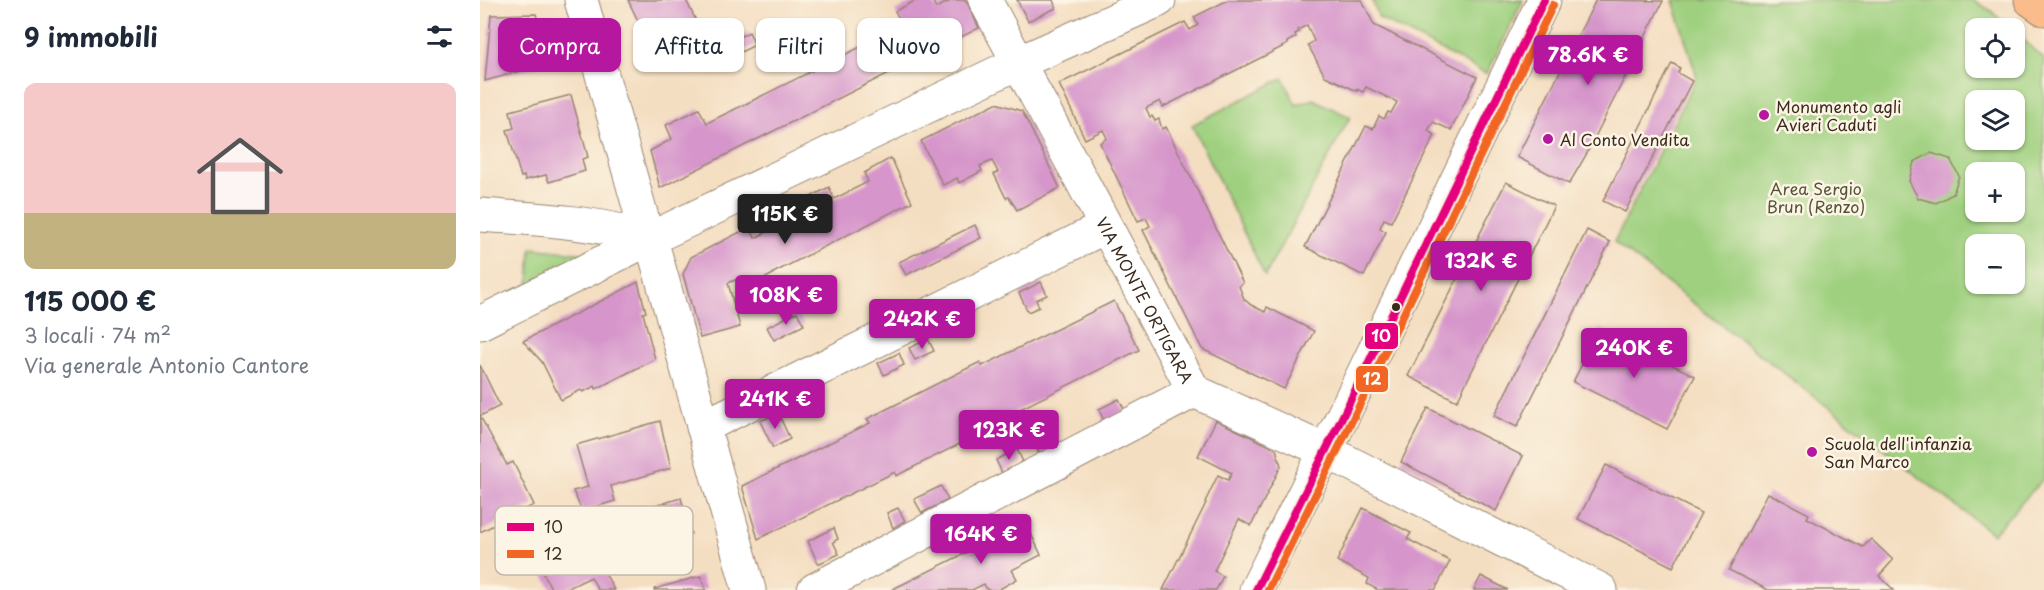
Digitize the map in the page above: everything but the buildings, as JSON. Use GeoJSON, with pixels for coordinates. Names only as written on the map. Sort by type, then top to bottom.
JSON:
{"type":"FeatureCollection","features":[{"type":"Feature","properties":{"kind":"main road"},"geometry":{"type":"LineString","coordinates":[[2031,0],[2044,9]]}},
{"type":"Feature","properties":{"kind":"street"},"geometry":{"type":"LineString","coordinates":[[580,0],[749,590]]}},
{"type":"Feature","properties":{"kind":"street","name":"VIA MONTE ORTIGARA"},"geometry":{"type":"LineString","coordinates":[[985,0],[1194,391],[1326,451],[1601,590]]}},
{"type":"Feature","properties":{"kind":"street"},"geometry":{"type":"LineString","coordinates":[[480,323],[647,238],[1018,63],[1159,0]]}},
{"type":"Feature","properties":{"kind":"street"},"geometry":{"type":"LineString","coordinates":[[1256,590],[1326,451],[1544,0]]}},
{"type":"Feature","properties":{"kind":"street"},"geometry":{"type":"LineString","coordinates":[[480,215],[576,222],[617,229],[647,238]]}},
{"type":"Feature","properties":{"kind":"street"},"geometry":{"type":"LineString","coordinates":[[703,428],[1105,227]]}},
{"type":"Feature","properties":{"kind":"street"},"geometry":{"type":"LineString","coordinates":[[814,590],[1194,391]]}},
{"type":"Feature","properties":{"kind":"green space"},"geometry":{"type":"Polygon","coordinates":[[[1372,0],[1523,0],[1487,74],[1379,18],[1372,0]]]}},
{"type":"Feature","properties":{"kind":"green space","name":"Area Sergio Brun (Renzo)"},"geometry":{"type":"Polygon","coordinates":[[[1673,0],[1973,0],[1999,18],[1965,18],[1965,78],[2025,78],[2025,42],[2044,59],[2044,478],[1993,534],[1614,242],[1697,77],[1673,0]]]}},
{"type":"Feature","properties":{"kind":"green space"},"geometry":{"type":"Polygon","coordinates":[[[1283,78],[1296,105],[1313,99],[1350,117],[1265,276],[1192,125],[1283,78]]]}},
{"type":"Feature","properties":{"kind":"green space"},"geometry":{"type":"Polygon","coordinates":[[[531,248],[593,255],[529,287],[531,248]]]}},
{"type":"Feature","properties":{"kind":"transit line","name":"10"},"geometry":{"type":"LineString","coordinates":[[1256,590],[1544,0]]}},
{"type":"Feature","properties":{"kind":"transit line","name":"12"},"geometry":{"type":"LineString","coordinates":[[1268,590],[1553,5]]}},
{"type":"Feature","properties":{"kind":"place","name":"Monumento agli Avieri Caduti"},"geometry":{"type":"Point","coordinates":[1764,115]}},
{"type":"Feature","properties":{"kind":"place","name":"Al Conto Vendita"},"geometry":{"type":"Point","coordinates":[1548,139]}},
{"type":"Feature","properties":{"kind":"place","name":"Scuola dell'infanzia San Marco"},"geometry":{"type":"Point","coordinates":[1812,452]}}]}
